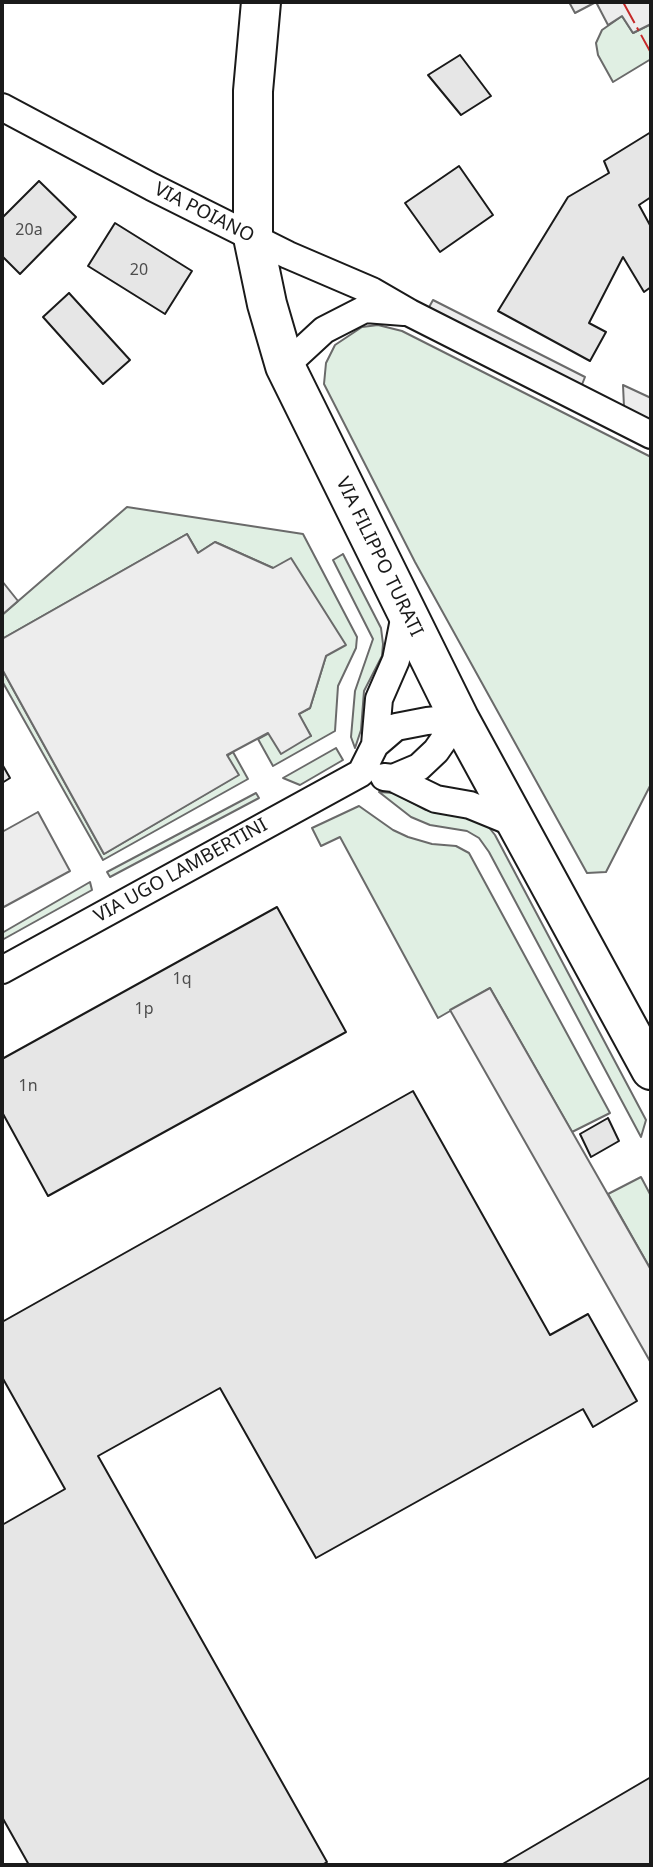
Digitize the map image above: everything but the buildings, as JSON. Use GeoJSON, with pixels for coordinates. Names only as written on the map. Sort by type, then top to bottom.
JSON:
{"type":"FeatureCollection","features":[{"type":"Feature","properties":{"kind":"main road","name":"VIA FILIPPO TURATI"},"geometry":{"type":"LineString","coordinates":[[261,2],[253,91],[253,237],[267,304],[285,366],[459,718],[651,1070]]}},
{"type":"Feature","properties":{"kind":"street","name":"VIA POIANO"},"geometry":{"type":"LineString","coordinates":[[2,107],[152,187],[372,291],[410,313],[651,435]]}},
{"type":"Feature","properties":{"kind":"street","name":"VIA POIANO"},"geometry":{"type":"LineString","coordinates":[[285,366],[324,330],[365,309],[410,313]]}},
{"type":"Feature","properties":{"kind":"street"},"geometry":{"type":"LineString","coordinates":[[406,608],[396,660],[379,699],[375,745],[361,773],[393,778],[436,799],[470,805],[519,825]]}},
{"type":"Feature","properties":{"kind":"street"},"geometry":{"type":"LineString","coordinates":[[375,745],[396,727],[459,718]]}},
{"type":"Feature","properties":{"kind":"street"},"geometry":{"type":"LineString","coordinates":[[393,778],[419,767],[436,751],[459,718]]}},
{"type":"Feature","properties":{"kind":"street","name":"VIA UGO LAMBERTINI"},"geometry":{"type":"LineString","coordinates":[[2,970],[361,773]]}},
{"type":"Feature","properties":{"kind":"green space"},"geometry":{"type":"Polygon","coordinates":[[[622,16],[633,33],[651,24],[651,59],[613,82],[598,55],[596,43],[602,30],[622,16]]]}},
{"type":"Feature","properties":{"kind":"green space"},"geometry":{"type":"Polygon","coordinates":[[[378,325],[402,331],[651,457],[651,784],[606,872],[587,873],[415,562],[324,384],[326,363],[335,345],[362,327],[378,325]]]}},
{"type":"Feature","properties":{"kind":"green space"},"geometry":{"type":"Polygon","coordinates":[[[127,507],[303,534],[357,637],[356,648],[338,686],[335,731],[273,766],[258,739],[269,733],[311,736],[298,714],[310,708],[326,656],[273,568],[215,542],[198,553],[187,534],[2,639],[2,615],[127,507]]]}},
{"type":"Feature","properties":{"kind":"green space"},"geometry":{"type":"Polygon","coordinates":[[[343,554],[381,628],[383,644],[382,656],[364,691],[361,730],[355,748],[351,737],[355,691],[373,639],[333,560],[343,554]]]}},
{"type":"Feature","properties":{"kind":"green space"},"geometry":{"type":"Polygon","coordinates":[[[2,669],[104,854],[238,775],[227,756],[233,752],[248,779],[103,860],[2,681],[2,669]]]}},
{"type":"Feature","properties":{"kind":"green space"},"geometry":{"type":"Polygon","coordinates":[[[336,748],[343,760],[300,785],[283,778],[336,748]]]}},
{"type":"Feature","properties":{"kind":"green space"},"geometry":{"type":"Polygon","coordinates":[[[379,792],[394,793],[426,810],[473,819],[487,825],[495,835],[646,1120],[641,1137],[489,852],[479,838],[467,831],[430,825],[411,817],[379,792]]]}},
{"type":"Feature","properties":{"kind":"green space"},"geometry":{"type":"Polygon","coordinates":[[[256,793],[259,798],[110,877],[107,872],[256,793]]]}},
{"type":"Feature","properties":{"kind":"green space"},"geometry":{"type":"Polygon","coordinates":[[[359,806],[393,830],[408,837],[432,844],[456,846],[469,853],[610,1113],[572,1132],[490,988],[438,1018],[340,837],[321,846],[312,828],[359,806]]]}},
{"type":"Feature","properties":{"kind":"green space"},"geometry":{"type":"Polygon","coordinates":[[[90,882],[92,890],[2,940],[2,933],[90,882]]]}},
{"type":"Feature","properties":{"kind":"green space"},"geometry":{"type":"Polygon","coordinates":[[[641,1177],[651,1196],[651,1270],[608,1194],[641,1177]]]}},
{"type":"Feature","properties":{"kind":"shaded area"},"geometry":{"type":"Polygon","coordinates":[[[569,2],[596,2],[575,13],[569,2]]]}},
{"type":"Feature","properties":{"kind":"shaded area"},"geometry":{"type":"Polygon","coordinates":[[[596,2],[651,2],[651,24],[633,33],[622,16],[608,25],[596,2]]]}},
{"type":"Feature","properties":{"kind":"shaded area"},"geometry":{"type":"Polygon","coordinates":[[[433,300],[585,377],[581,387],[428,309],[433,300]]]}},
{"type":"Feature","properties":{"kind":"shaded area"},"geometry":{"type":"Polygon","coordinates":[[[623,385],[651,398],[651,420],[624,407],[623,385]]]}},
{"type":"Feature","properties":{"kind":"shaded area"},"geometry":{"type":"Polygon","coordinates":[[[187,534],[198,553],[215,542],[273,568],[291,558],[346,645],[326,656],[310,708],[299,714],[311,736],[281,754],[268,733],[227,755],[239,775],[104,854],[2,669],[2,639],[187,534]]]}},
{"type":"Feature","properties":{"kind":"shaded area"},"geometry":{"type":"Polygon","coordinates":[[[2,581],[18,601],[2,615],[2,581]]]}},
{"type":"Feature","properties":{"kind":"shaded area"},"geometry":{"type":"Polygon","coordinates":[[[38,812],[70,871],[2,908],[2,832],[38,812]]]}},
{"type":"Feature","properties":{"kind":"shaded area"},"geometry":{"type":"Polygon","coordinates":[[[490,988],[651,1270],[651,1363],[450,1010],[490,988]]]}},
{"type":"Feature","properties":{"kind":"power"},"geometry":{"type":"LineString","coordinates":[[623,2],[651,53]]}}]}
